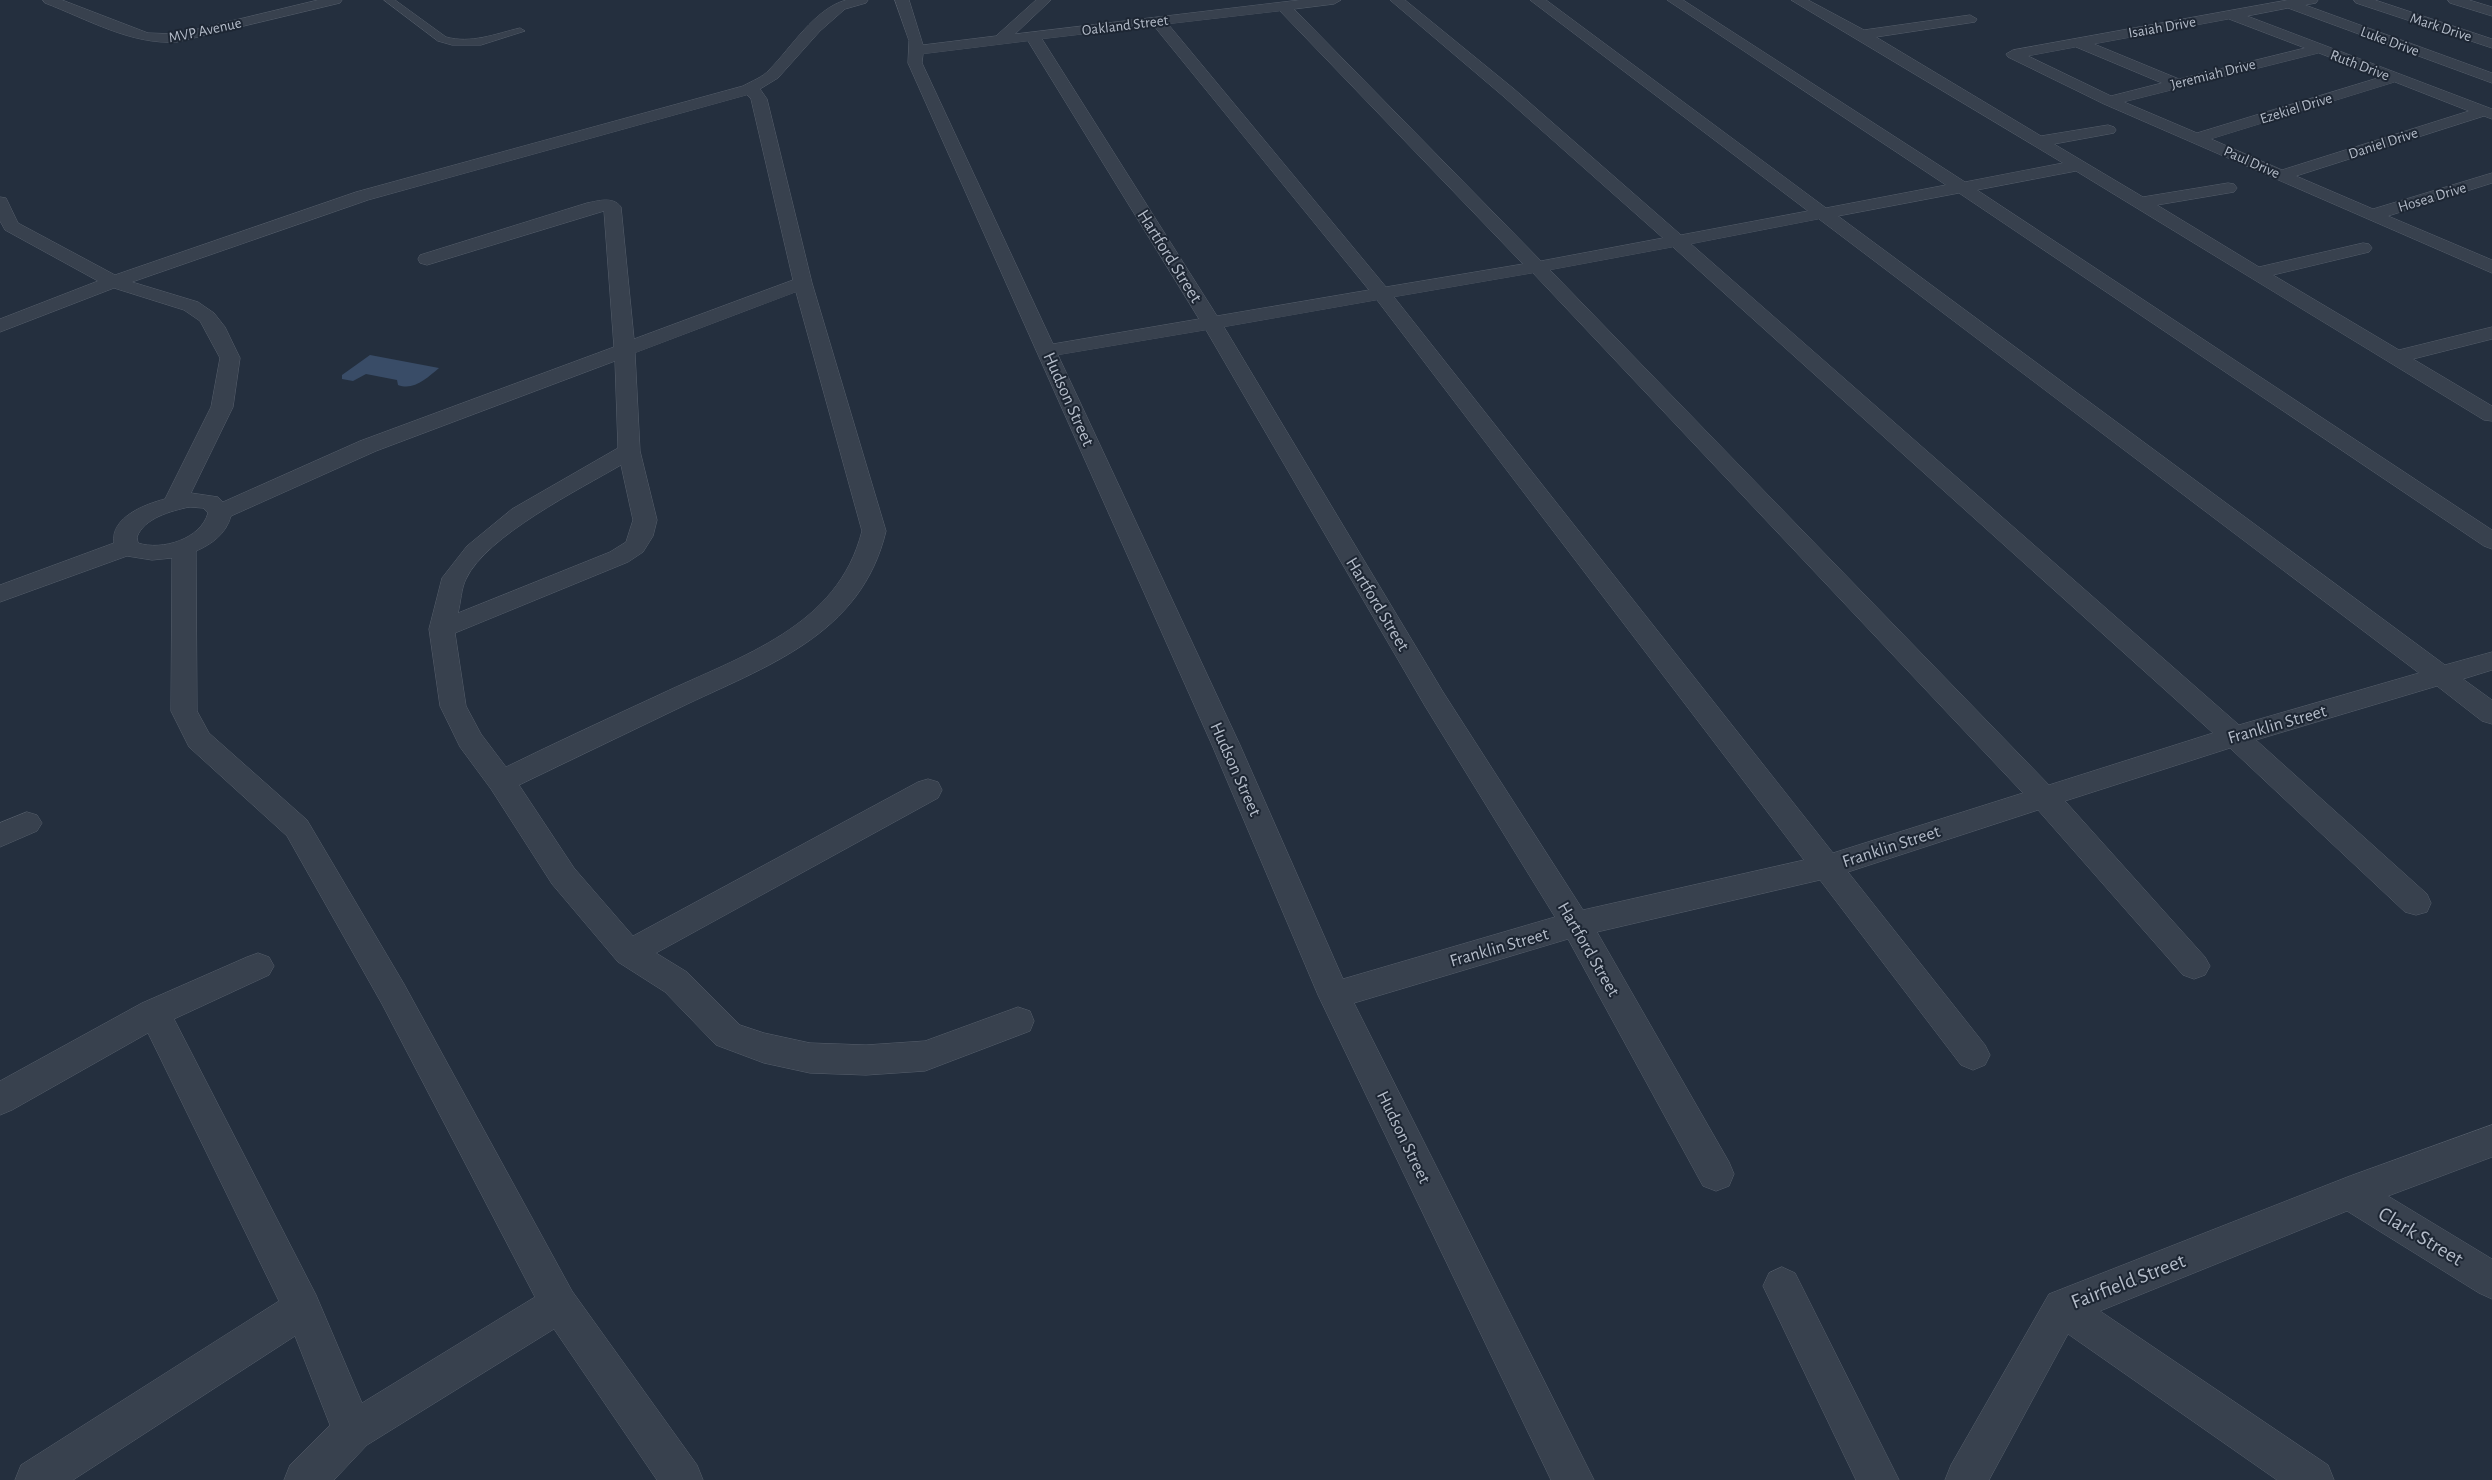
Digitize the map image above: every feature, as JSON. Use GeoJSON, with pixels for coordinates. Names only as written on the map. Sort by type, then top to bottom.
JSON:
{"type":"FeatureCollection","features":[{"type":"Feature","properties":{"kind":"street","name":"MVP Avenue"},"geometry":{"type":"LineString","coordinates":[[50,0],[144,37],[159,39],[184,36],[335,0]]}},
{"type":"Feature","properties":{"kind":"street"},"geometry":{"type":"LineString","coordinates":[[0,326],[113,282],[362,196],[722,95],[748,90],[773,74],[815,28],[840,6],[861,0]]}},
{"type":"Feature","properties":{"kind":"street","name":"Hudson Street"},"geometry":{"type":"LineString","coordinates":[[902,0],[916,41],[915,64],[1230,754],[1334,995],[1573,1480]]}},
{"type":"Feature","properties":{"kind":"street"},"geometry":{"type":"LineString","coordinates":[[999,41],[1044,0]]}},
{"type":"Feature","properties":{"kind":"street","name":"Oakland Street"},"geometry":{"type":"LineString","coordinates":[[917,50],[1334,0]]}},
{"type":"Feature","properties":{"kind":"street"},"geometry":{"type":"LineString","coordinates":[[1397,0],[1461,51],[1676,240],[2235,736],[2416,903]]}},
{"type":"Feature","properties":{"kind":"street"},"geometry":{"type":"LineString","coordinates":[[1537,0],[2492,714]]}},
{"type":"Feature","properties":{"kind":"street"},"geometry":{"type":"LineString","coordinates":[[1674,0],[1961,187],[2492,541]]}},
{"type":"Feature","properties":{"kind":"street"},"geometry":{"type":"LineString","coordinates":[[1798,0],[1862,35],[2036,142],[2492,415]]}},
{"type":"Feature","properties":{"kind":"street","name":"Isaiah Drive"},"geometry":{"type":"LineString","coordinates":[[2013,54],[2311,0]]}},
{"type":"Feature","properties":{"kind":"street","name":"Mark Drive"},"geometry":{"type":"LineString","coordinates":[[2360,0],[2492,44]]}},
{"type":"Feature","properties":{"kind":"street"},"geometry":{"type":"LineString","coordinates":[[2456,0],[2492,12]]}},
{"type":"Feature","properties":{"kind":"street","name":"Luke Drive"},"geometry":{"type":"LineString","coordinates":[[2289,4],[2492,78]]}},
{"type":"Feature","properties":{"kind":"street"},"geometry":{"type":"LineString","coordinates":[[1284,7],[1537,267],[2043,796],[2194,966]]}},
{"type":"Feature","properties":{"kind":"street","name":"Ruth Drive"},"geometry":{"type":"LineString","coordinates":[[2229,14],[2488,112]]}},
{"type":"Feature","properties":{"kind":"street"},"geometry":{"type":"LineString","coordinates":[[1862,35],[1970,19]]}},
{"type":"Feature","properties":{"kind":"street"},"geometry":{"type":"LineString","coordinates":[[1158,21],[1382,294],[1973,1055]]}},
{"type":"Feature","properties":{"kind":"street","name":"Hartford Street"},"geometry":{"type":"LineString","coordinates":[[1033,36],[1211,322],[1434,699],[1576,924],[1716,1174]]}},
{"type":"Feature","properties":{"kind":"street"},"geometry":{"type":"LineString","coordinates":[[2077,42],[2175,83]]}},
{"type":"Feature","properties":{"kind":"street"},"geometry":{"type":"LineString","coordinates":[[2418,52],[2438,45]]}},
{"type":"Feature","properties":{"kind":"street","name":"Jeremiah Drive"},"geometry":{"type":"LineString","coordinates":[[2109,101],[2175,83],[2318,49]]}},
{"type":"Feature","properties":{"kind":"street","name":"Paul Drive"},"geometry":{"type":"LineString","coordinates":[[2013,54],[2109,101],[2492,267]]}},
{"type":"Feature","properties":{"kind":"street","name":"Ezekiel Drive"},"geometry":{"type":"LineString","coordinates":[[2198,138],[2394,78]]}},
{"type":"Feature","properties":{"kind":"street"},"geometry":{"type":"LineString","coordinates":[[501,781],[784,647],[813,626],[832,609],[863,570],[871,549],[874,531],[803,283],[764,115],[759,99],[754,92],[748,90]]}},
{"type":"Feature","properties":{"kind":"street","name":"Daniel Drive"},"geometry":{"type":"LineString","coordinates":[[2282,175],[2488,112]]}},
{"type":"Feature","properties":{"kind":"street"},"geometry":{"type":"LineString","coordinates":[[2036,142],[2108,130]]}},
{"type":"Feature","properties":{"kind":"street"},"geometry":{"type":"LineString","coordinates":[[1047,351],[1537,267],[2076,166]]}},
{"type":"Feature","properties":{"kind":"street","name":"Hosea Drive"},"geometry":{"type":"LineString","coordinates":[[2372,215],[2492,178]]}},
{"type":"Feature","properties":{"kind":"street"},"geometry":{"type":"LineString","coordinates":[[2140,204],[2228,188]]}},
{"type":"Feature","properties":{"kind":"street"},"geometry":{"type":"LineString","coordinates":[[0,202],[11,226],[113,282],[191,306],[207,317],[215,327],[230,358],[222,407],[175,502]]}},
{"type":"Feature","properties":{"kind":"street"},"geometry":{"type":"LineString","coordinates":[[427,259],[593,208],[607,205],[612,207],[625,351],[629,451],[644,520],[642,536],[635,547],[600,566],[442,628]]}},
{"type":"Feature","properties":{"kind":"street"},"geometry":{"type":"LineString","coordinates":[[2256,273],[2363,248]]}},
{"type":"Feature","properties":{"kind":"street"},"geometry":{"type":"LineString","coordinates":[[2472,258],[2492,252]]}},
{"type":"Feature","properties":{"kind":"street"},"geometry":{"type":"LineString","coordinates":[[220,512],[368,446],[803,283]]}},
{"type":"Feature","properties":{"kind":"street"},"geometry":{"type":"LineString","coordinates":[[2395,357],[2492,333]]}},
{"type":"Feature","properties":{"kind":"street"},"geometry":{"type":"LineString","coordinates":[[629,451],[532,506],[475,551],[454,578],[442,628],[454,706],[470,740],[501,781],[563,876],[629,953],[676,982],[728,1036],[764,1048],[810,1058],[866,1060],[925,1056],[1018,1021]]}},
{"type":"Feature","properties":{"kind":"street"},"geometry":{"type":"LineString","coordinates":[[0,594],[127,547],[144,554],[156,554],[184,547],[211,530],[220,519],[220,512],[210,502],[189,500],[175,502],[145,514],[133,523],[126,532],[124,540],[127,547]]}},
{"type":"Feature","properties":{"kind":"street"},"geometry":{"type":"LineString","coordinates":[[184,547],[184,711],[199,740],[297,828],[393,994],[560,1304],[682,1480]]}},
{"type":"Feature","properties":{"kind":"street","name":"Franklin Street"},"geometry":{"type":"LineString","coordinates":[[1334,995],[1576,924],[1826,867],[2235,736],[2492,660]]}},
{"type":"Feature","properties":{"kind":"street"},"geometry":{"type":"LineString","coordinates":[[629,953],[928,790]]}},
{"type":"Feature","properties":{"kind":"street"},"geometry":{"type":"LineString","coordinates":[[0,836],[27,824]]}},
{"type":"Feature","properties":{"kind":"street"},"geometry":{"type":"LineString","coordinates":[[0,1099],[154,1013],[258,966]]}},
{"type":"Feature","properties":{"kind":"street"},"geometry":{"type":"LineString","coordinates":[[154,1013],[302,1308],[353,1431]]}},
{"type":"Feature","properties":{"kind":"street","name":"Fairfield Street"},"geometry":{"type":"LineString","coordinates":[[1966,1480],[2062,1307],[2350,1193],[2492,1141]]}},
{"type":"Feature","properties":{"kind":"street","name":"Clark Street"},"geometry":{"type":"LineString","coordinates":[[2350,1193],[2492,1280]]}},
{"type":"Feature","properties":{"kind":"street"},"geometry":{"type":"LineString","coordinates":[[1782,1286],[1878,1480]]}},
{"type":"Feature","properties":{"kind":"street"},"geometry":{"type":"LineString","coordinates":[[305,1480],[353,1431],[560,1304]]}},
{"type":"Feature","properties":{"kind":"street"},"geometry":{"type":"LineString","coordinates":[[2062,1307],[2313,1480]]}},
{"type":"Feature","properties":{"kind":"street"},"geometry":{"type":"LineString","coordinates":[[36,1480],[302,1308]]}},
{"type":"Feature","properties":{"kind":"lane"},"geometry":{"type":"LineString","coordinates":[[388,0],[442,39],[451,43],[466,44],[520,31]]}},
{"type":"Feature","properties":{"kind":"water"},"geometry":{"type":"Polygon","coordinates":[[[370,355],[439,368],[415,385],[409,386],[398,385],[397,380],[366,374],[353,381],[342,379],[342,375],[370,355]]]}}]}
